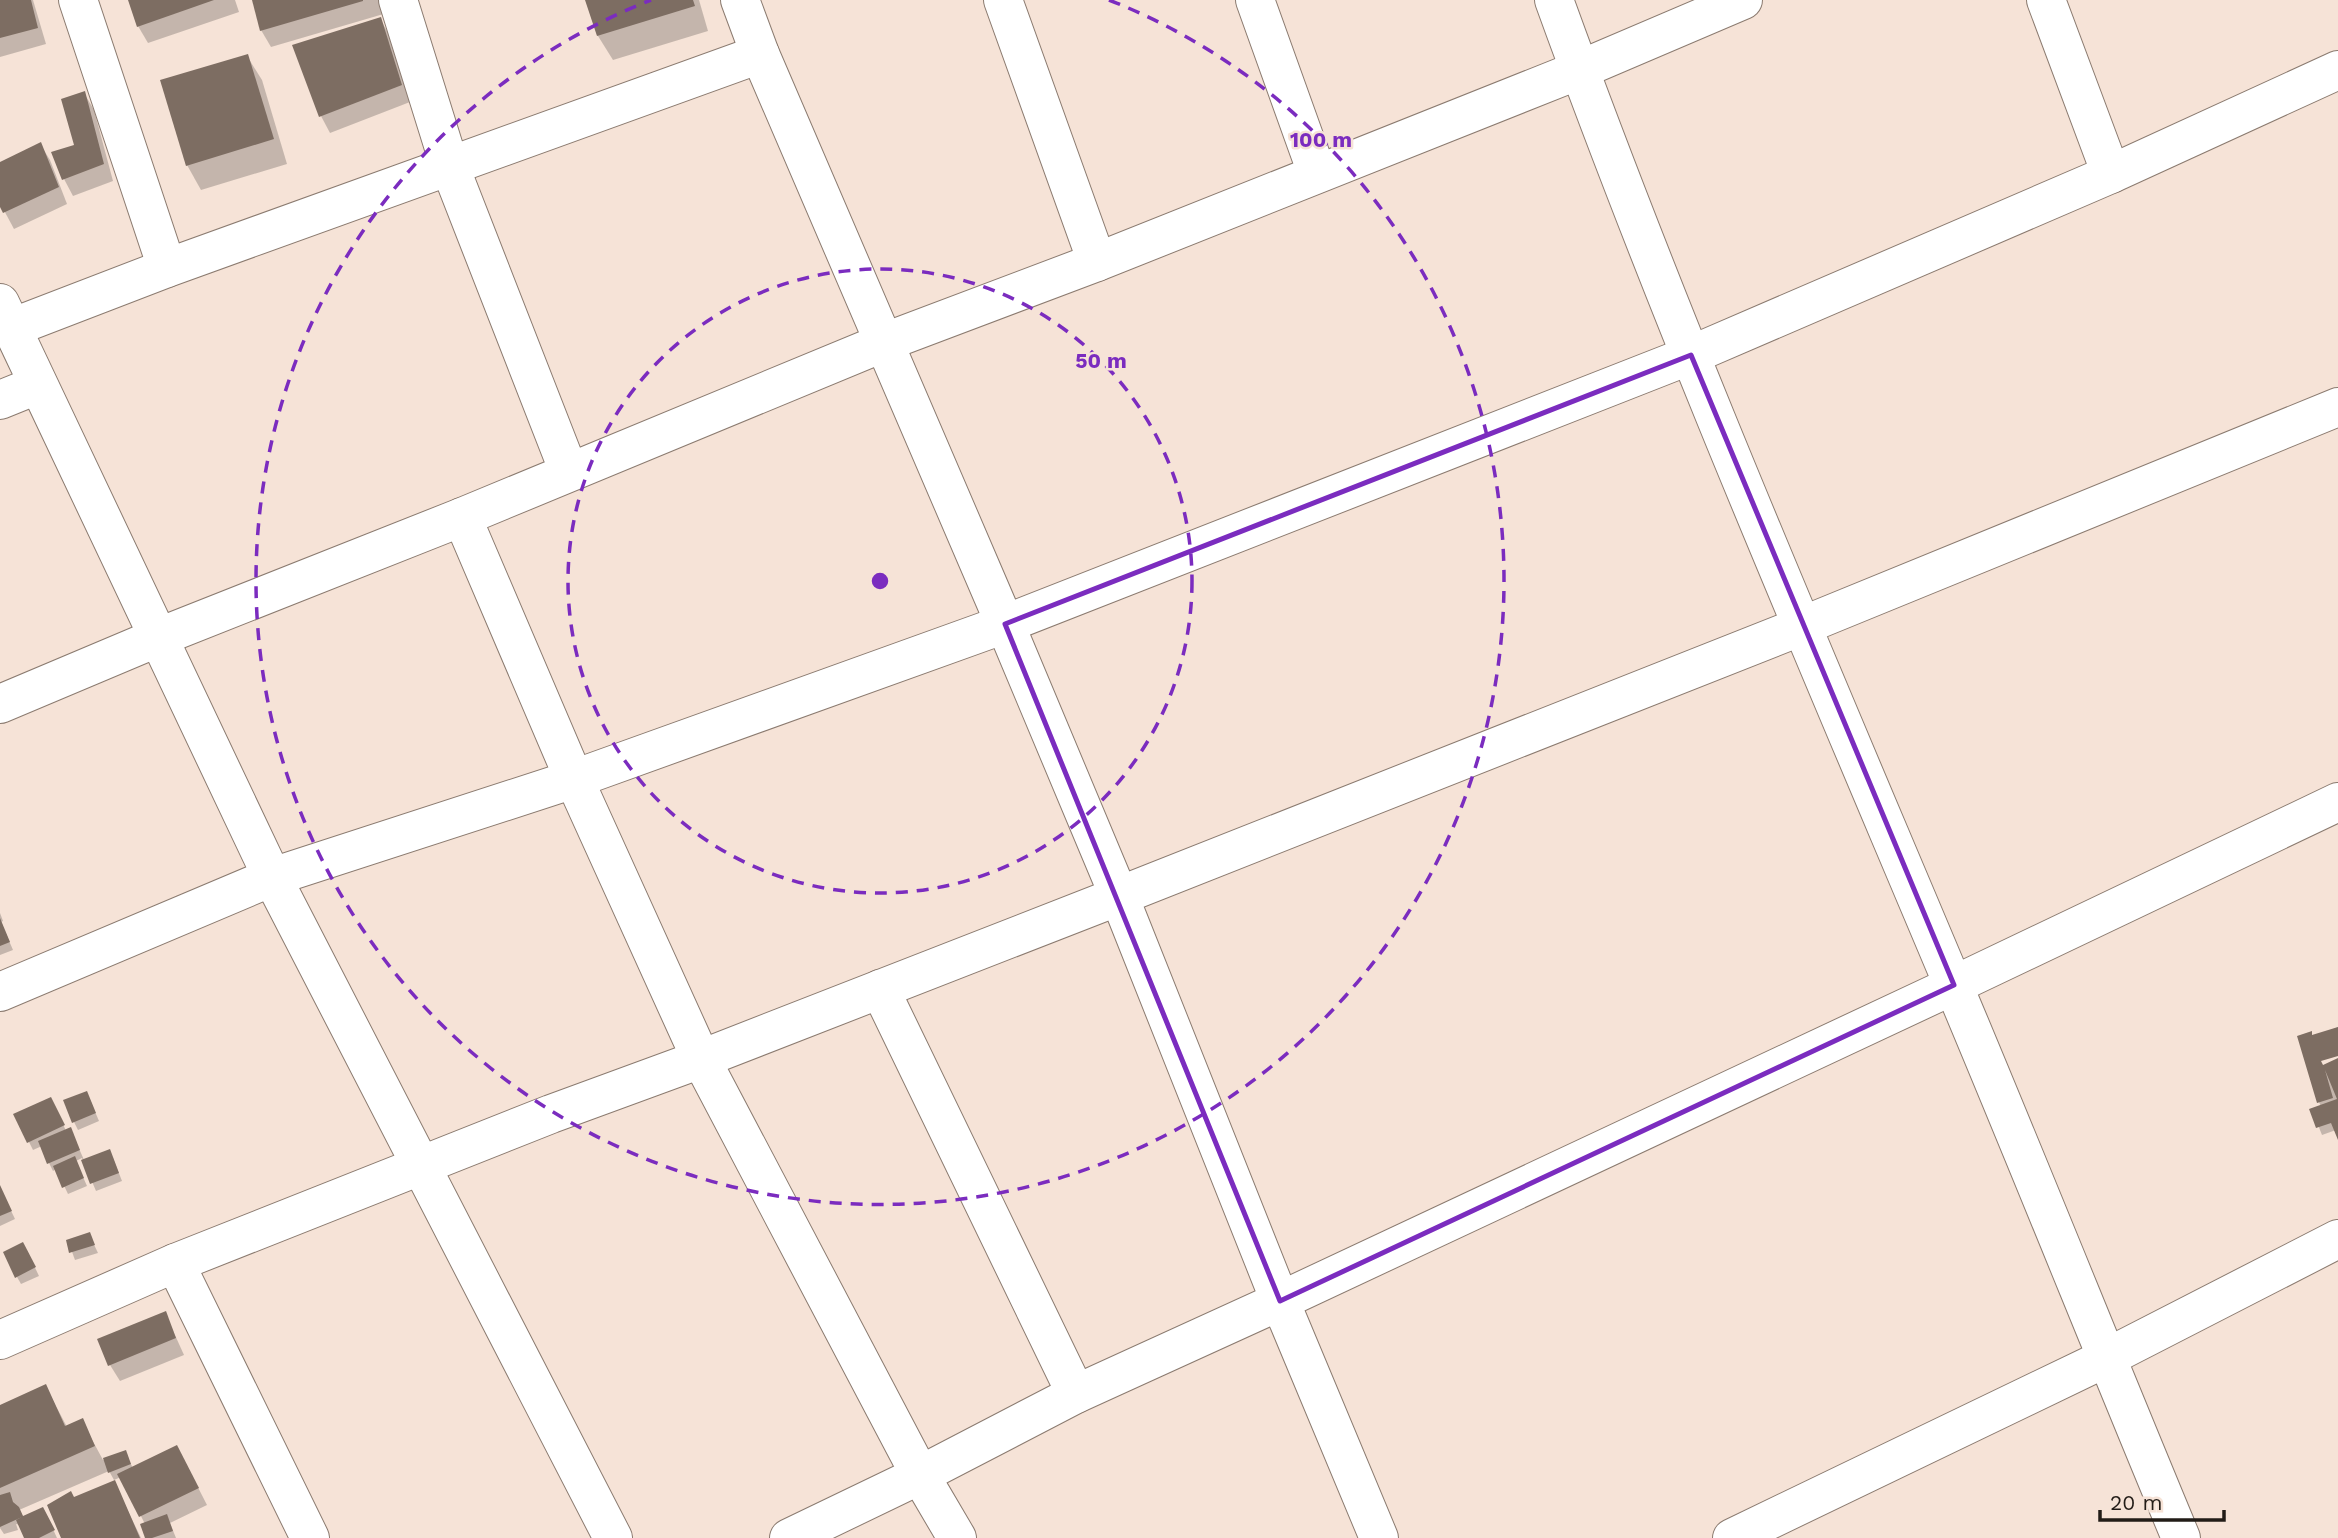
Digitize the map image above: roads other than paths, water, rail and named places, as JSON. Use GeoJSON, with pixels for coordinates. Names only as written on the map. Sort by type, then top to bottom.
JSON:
{"type":"FeatureCollection","features":[{"type":"Feature","properties":{"kind":"street"},"geometry":{"type":"LineString","coordinates":[[78,0],[167,268]]}},
{"type":"Feature","properties":{"kind":"street"},"geometry":{"type":"LineString","coordinates":[[398,0],[450,167],[569,472]]}},
{"type":"Feature","properties":{"kind":"street"},"geometry":{"type":"LineString","coordinates":[[740,0],[760,54],[1006,624],[1119,897],[1280,1301],[1379,1538]]}},
{"type":"Feature","properties":{"kind":"street"},"geometry":{"type":"LineString","coordinates":[[1003,0],[1097,262]]}},
{"type":"Feature","properties":{"kind":"street"},"geometry":{"type":"LineString","coordinates":[[1255,0],[1317,173]]}},
{"type":"Feature","properties":{"kind":"street"},"geometry":{"type":"LineString","coordinates":[[1553,0],[1802,626],[1954,985],[2181,1538]]}},
{"type":"Feature","properties":{"kind":"street"},"geometry":{"type":"LineString","coordinates":[[0,704],[885,342],[1097,262],[1579,70],[1743,0]]}},
{"type":"Feature","properties":{"kind":"street"},"geometry":{"type":"LineString","coordinates":[[2046,0],[2111,174]]}},
{"type":"Feature","properties":{"kind":"street"},"geometry":{"type":"LineString","coordinates":[[613,1538],[272,877],[6,315],[167,268],[760,54]]}},
{"type":"Feature","properties":{"kind":"street"},"geometry":{"type":"LineString","coordinates":[[0,992],[272,877],[574,779],[1006,624],[1692,355],[2111,174],[2338,70]]}},
{"type":"Feature","properties":{"kind":"street"},"geometry":{"type":"LineString","coordinates":[[0,400],[37,385]]}},
{"type":"Feature","properties":{"kind":"street"},"geometry":{"type":"LineString","coordinates":[[0,1340],[174,1264],[551,1114],[701,1059],[1119,897],[1802,626],[2338,407]]}},
{"type":"Feature","properties":{"kind":"street"},"geometry":{"type":"LineString","coordinates":[[462,517],[574,779],[701,1059],[920,1475],[957,1538]]}},
{"type":"Feature","properties":{"kind":"street"},"geometry":{"type":"LineString","coordinates":[[789,1538],[920,1475],[1076,1394],[1954,985],[2338,802]]}},
{"type":"Feature","properties":{"kind":"street"},"geometry":{"type":"LineString","coordinates":[[880,989],[1076,1394]]}},
{"type":"Feature","properties":{"kind":"street"},"geometry":{"type":"LineString","coordinates":[[1732,1538],[2106,1359],[2338,1239]]}},
{"type":"Feature","properties":{"kind":"street"},"geometry":{"type":"LineString","coordinates":[[174,1264],[310,1538]]}}]}
